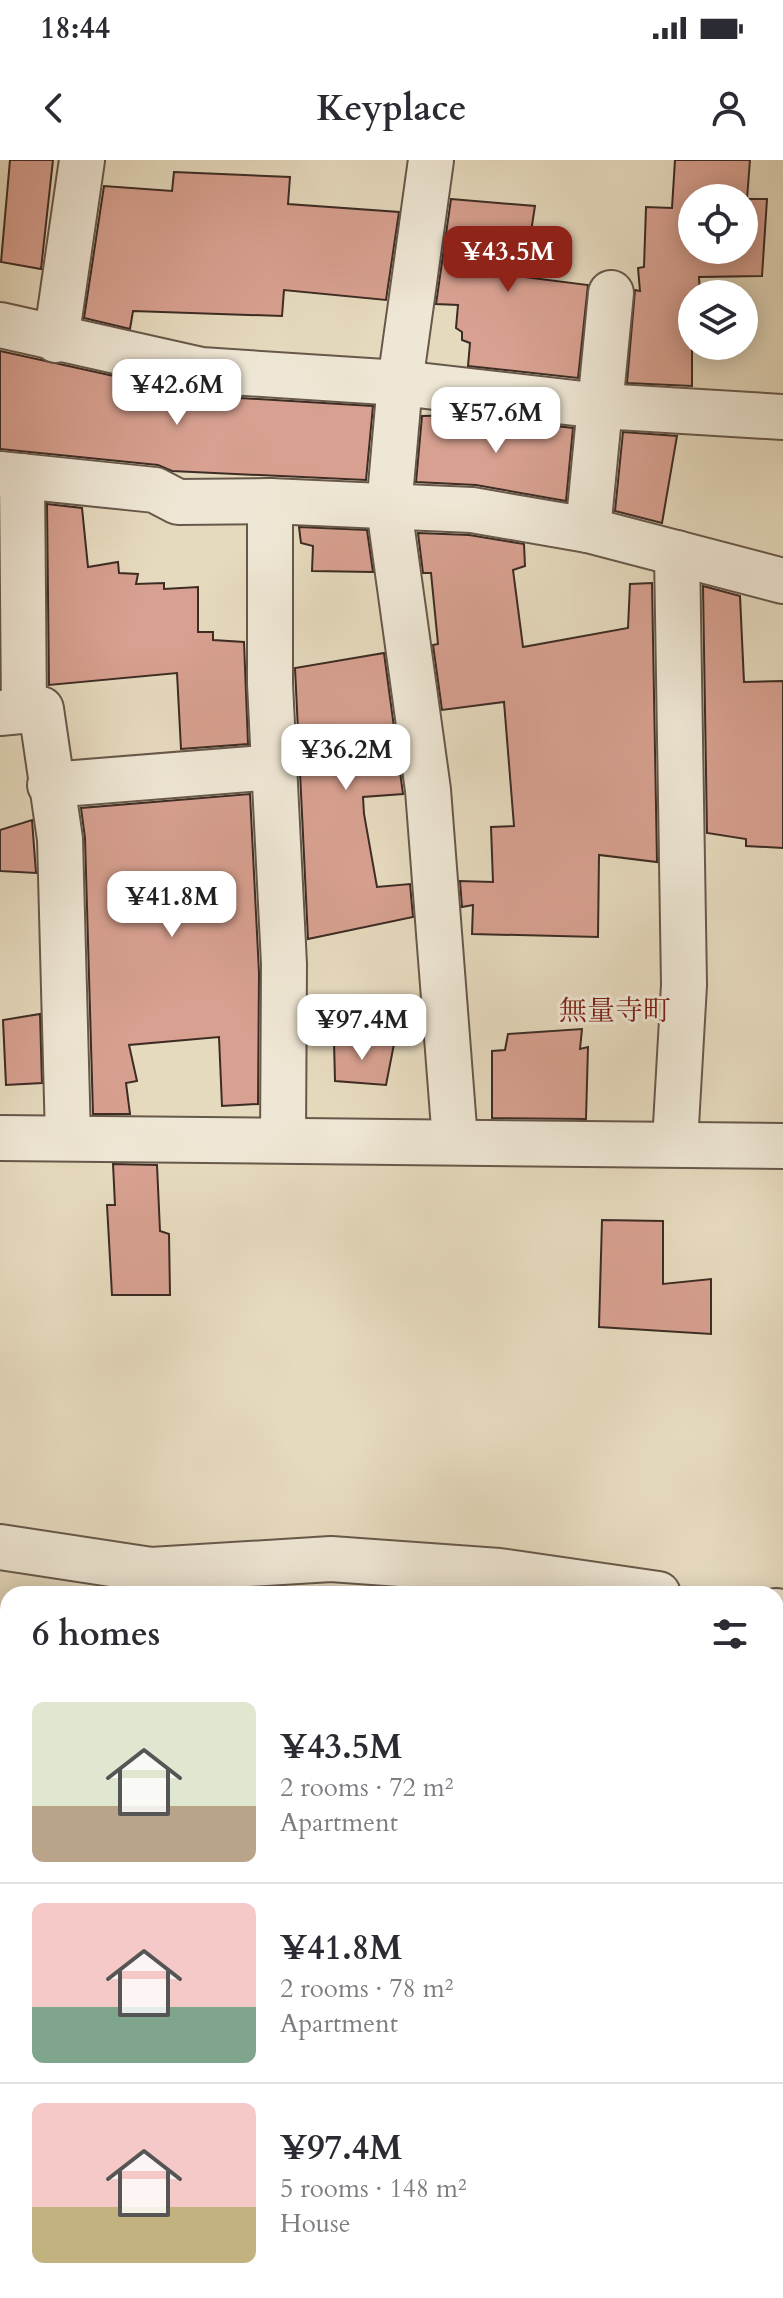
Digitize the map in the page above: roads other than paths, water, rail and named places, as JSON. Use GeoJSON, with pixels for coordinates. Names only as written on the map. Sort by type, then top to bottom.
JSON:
{"type":"FeatureCollection","features":[{"type":"Feature","properties":{"kind":"street"},"geometry":{"type":"LineString","coordinates":[[56,340],[82,160]]}},
{"type":"Feature","properties":{"kind":"street"},"geometry":{"type":"LineString","coordinates":[[431,160],[400,383],[389,508],[428,790],[455,1141]]}},
{"type":"Feature","properties":{"kind":"street"},"geometry":{"type":"LineString","coordinates":[[588,530],[611,293]]}},
{"type":"Feature","properties":{"kind":"street"},"geometry":{"type":"LineString","coordinates":[[0,325],[56,340],[201,370],[400,383],[601,406],[783,417]]}},
{"type":"Feature","properties":{"kind":"street"},"geometry":{"type":"LineString","coordinates":[[68,1138],[60,839],[41,709],[12,712],[11,475],[155,490],[178,502],[270,501],[472,510],[588,530],[783,581]]}},
{"type":"Feature","properties":{"kind":"street"},"geometry":{"type":"LineString","coordinates":[[270,501],[270,684],[284,964],[283,1140]]}},
{"type":"Feature","properties":{"kind":"street"},"geometry":{"type":"LineString","coordinates":[[675,1143],[684,985],[677,553]]}},
{"type":"Feature","properties":{"kind":"street"},"geometry":{"type":"LineString","coordinates":[[50,785],[274,767]]}},
{"type":"Feature","properties":{"kind":"street"},"geometry":{"type":"LineString","coordinates":[[0,1138],[783,1146]]}},
{"type":"Feature","properties":{"kind":"street"},"geometry":{"type":"LineString","coordinates":[[0,1547],[151,1570],[331,1559],[499,1571],[603,1586]]}},
{"type":"Feature","properties":{"kind":"district","name":"無量寺町"},"geometry":{"type":"Point","coordinates":[615,1011]}}]}
